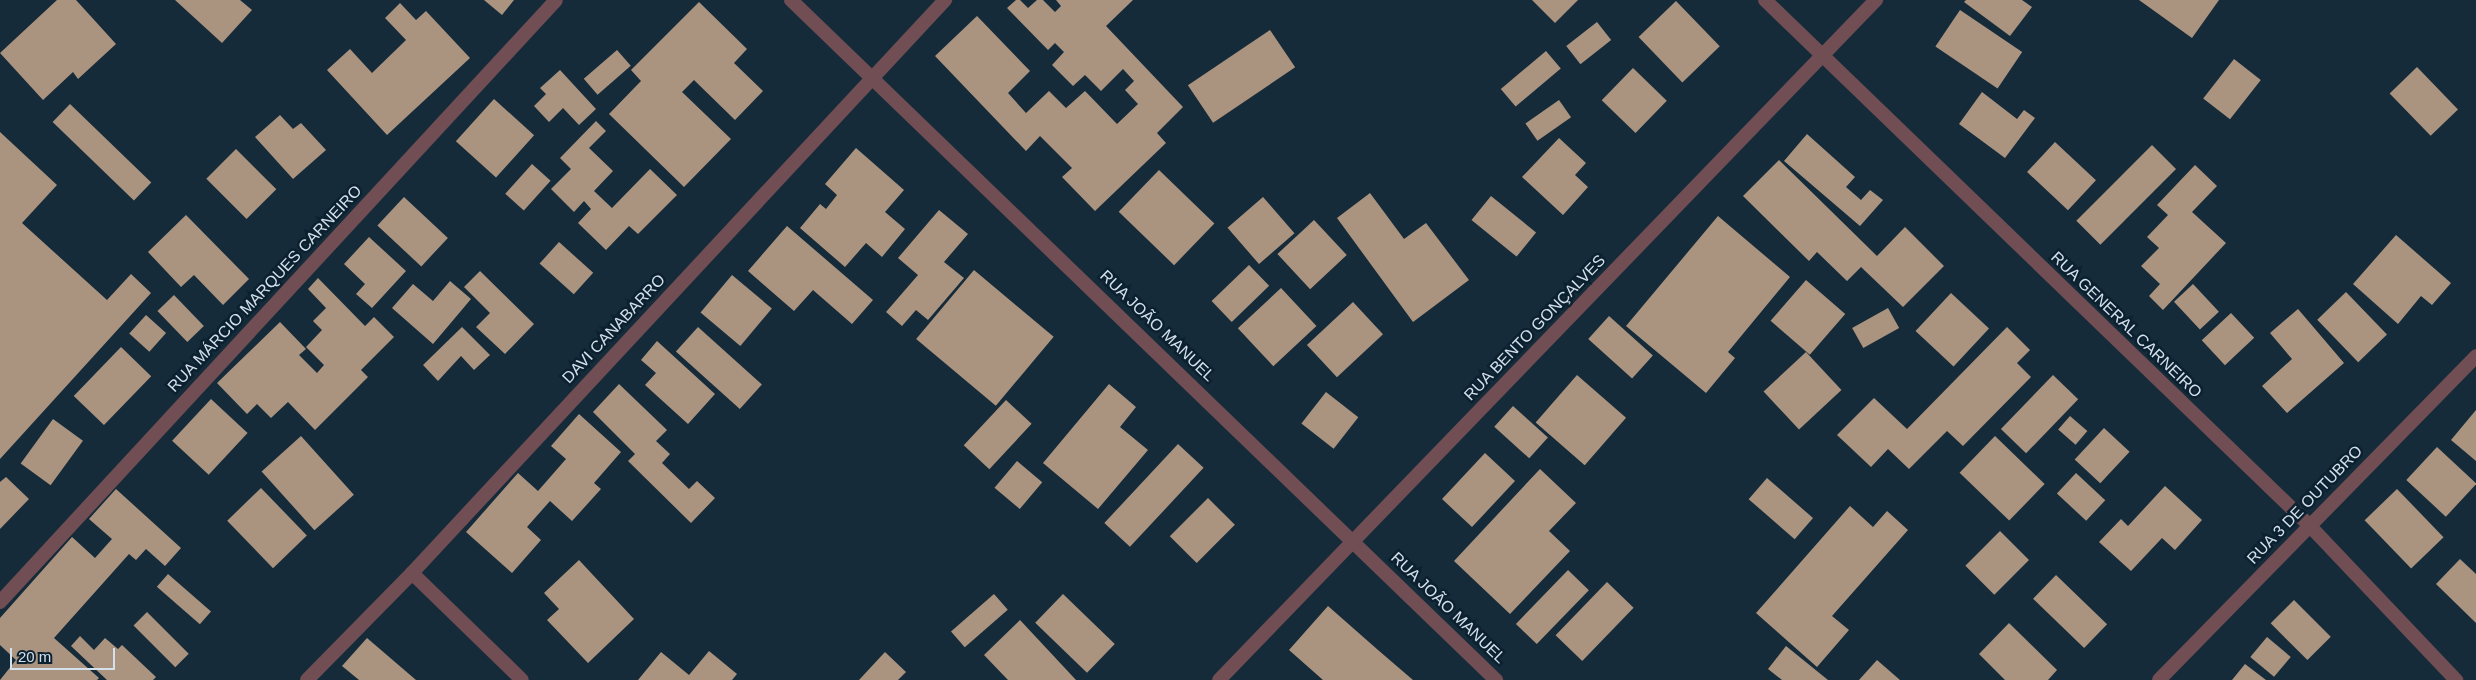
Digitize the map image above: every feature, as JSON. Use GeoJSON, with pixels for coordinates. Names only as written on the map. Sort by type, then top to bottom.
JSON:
{"type":"FeatureCollection","features":[{"type":"Feature","properties":{"kind":"street","name":"RUA MÁRCIO MARQUES CARNEIRO"},"geometry":{"type":"LineString","coordinates":[[0,602],[556,0]]}},
{"type":"Feature","properties":{"kind":"street","name":"RUA JOÃO MANUEL"},"geometry":{"type":"LineString","coordinates":[[791,0],[1354,540],[1496,680]]}},
{"type":"Feature","properties":{"kind":"street","name":"DAVI CANABARRO"},"geometry":{"type":"LineString","coordinates":[[306,680],[412,573],[871,76],[945,0]]}},
{"type":"Feature","properties":{"kind":"street","name":"RUA GENERAL CARNEIRO"},"geometry":{"type":"LineString","coordinates":[[1765,0],[1822,58],[2309,525],[2456,680]]}},
{"type":"Feature","properties":{"kind":"street","name":"RUA BENTO GONÇALVES"},"geometry":{"type":"LineString","coordinates":[[1219,680],[1876,0]]}},
{"type":"Feature","properties":{"kind":"street","name":"RUA 3 DE OUTUBRO"},"geometry":{"type":"LineString","coordinates":[[2159,680],[2476,356]]}},
{"type":"Feature","properties":{"kind":"street"},"geometry":{"type":"LineString","coordinates":[[412,573],[522,680]]}},
{"type":"Feature","properties":{"kind":"building"},"geometry":{"type":"Polygon","coordinates":[[[57,0],[76,0],[116,44],[78,79],[73,72],[43,100],[0,53],[57,0]]]}},
{"type":"Feature","properties":{"kind":"building"},"geometry":{"type":"Polygon","coordinates":[[[175,0],[240,0],[252,10],[222,43],[175,0]]]}},
{"type":"Feature","properties":{"kind":"building"},"geometry":{"type":"Polygon","coordinates":[[[484,0],[514,0],[502,15],[484,0]]]}},
{"type":"Feature","properties":{"kind":"building"},"geometry":{"type":"Polygon","coordinates":[[[1016,0],[1020,0],[1028,8],[1037,0],[1043,0],[1055,12],[1061,6],[1056,0],[1133,0],[1106,26],[1183,107],[1157,133],[1166,143],[1095,211],[1062,177],[1072,168],[1040,136],[1026,151],[935,56],[977,16],[1030,71],[1008,93],[1026,113],[1049,91],[1066,108],[1085,91],[1117,124],[1138,104],[1125,90],[1134,81],[1123,69],[1101,91],[1085,75],[1073,86],[1052,65],[1064,52],[1055,43],[1048,50],[1007,8],[1016,0]]]}},
{"type":"Feature","properties":{"kind":"building"},"geometry":{"type":"Polygon","coordinates":[[[1532,0],[1578,0],[1555,23],[1532,0]]]}},
{"type":"Feature","properties":{"kind":"building"},"geometry":{"type":"Polygon","coordinates":[[[1966,0],[2022,0],[2032,7],[2010,36],[1964,2],[1966,0]]]}},
{"type":"Feature","properties":{"kind":"building"},"geometry":{"type":"Polygon","coordinates":[[[2139,0],[2219,0],[2192,38],[2139,0]]]}},
{"type":"Feature","properties":{"kind":"building"},"geometry":{"type":"Polygon","coordinates":[[[1676,1],[1720,46],[1682,82],[1639,37],[1676,1]]]}},
{"type":"Feature","properties":{"kind":"building"},"geometry":{"type":"Polygon","coordinates":[[[699,2],[747,49],[734,63],[763,91],[735,120],[694,80],[682,92],[731,139],[684,187],[609,114],[641,81],[631,70],[699,2]]]}},
{"type":"Feature","properties":{"kind":"building"},"geometry":{"type":"Polygon","coordinates":[[[400,3],[416,20],[426,11],[470,58],[387,135],[327,70],[350,49],[372,73],[406,40],[385,18],[400,3]]]}},
{"type":"Feature","properties":{"kind":"building"},"geometry":{"type":"Polygon","coordinates":[[[1960,10],[2022,52],[1998,88],[1935,46],[1960,10]]]}},
{"type":"Feature","properties":{"kind":"building"},"geometry":{"type":"Polygon","coordinates":[[[1597,22],[1611,40],[1580,64],[1566,46],[1597,22]]]}},
{"type":"Feature","properties":{"kind":"building"},"geometry":{"type":"Polygon","coordinates":[[[1270,30],[1295,67],[1213,123],[1188,85],[1270,30]]]}},
{"type":"Feature","properties":{"kind":"building"},"geometry":{"type":"Polygon","coordinates":[[[617,50],[631,66],[598,95],[584,79],[617,50]]]}},
{"type":"Feature","properties":{"kind":"building"},"geometry":{"type":"Polygon","coordinates":[[[1546,51],[1561,69],[1516,107],[1501,89],[1546,51]]]}},
{"type":"Feature","properties":{"kind":"building"},"geometry":{"type":"Polygon","coordinates":[[[2234,59],[2261,80],[2230,119],[2203,98],[2234,59]]]}},
{"type":"Feature","properties":{"kind":"building"},"geometry":{"type":"Polygon","coordinates":[[[2417,67],[2458,109],[2431,136],[2390,93],[2417,67]]]}},
{"type":"Feature","properties":{"kind":"building"},"geometry":{"type":"Polygon","coordinates":[[[1633,68],[1667,101],[1636,133],[1602,100],[1633,68]]]}},
{"type":"Feature","properties":{"kind":"building"},"geometry":{"type":"Polygon","coordinates":[[[560,70],[596,109],[579,125],[563,108],[549,122],[534,106],[546,94],[540,88],[560,70]]]}},
{"type":"Feature","properties":{"kind":"building"},"geometry":{"type":"Polygon","coordinates":[[[1982,92],[2017,119],[2024,110],[2035,118],[2005,158],[1959,124],[1982,92]]]}},
{"type":"Feature","properties":{"kind":"building"},"geometry":{"type":"Polygon","coordinates":[[[494,99],[534,135],[496,177],[456,141],[494,99]]]}},
{"type":"Feature","properties":{"kind":"building"},"geometry":{"type":"Polygon","coordinates":[[[1559,100],[1571,117],[1537,141],[1525,124],[1559,100]]]}},
{"type":"Feature","properties":{"kind":"building"},"geometry":{"type":"Polygon","coordinates":[[[70,104],[151,182],[134,200],[53,122],[70,104]]]}},
{"type":"Feature","properties":{"kind":"building"},"geometry":{"type":"Polygon","coordinates":[[[280,115],[293,129],[301,123],[326,150],[293,179],[255,137],[280,115]]]}},
{"type":"Feature","properties":{"kind":"building"},"geometry":{"type":"Polygon","coordinates":[[[596,121],[606,131],[589,148],[613,171],[594,191],[612,208],[650,169],[677,195],[638,234],[629,226],[606,250],[578,223],[591,209],[584,201],[574,212],[551,189],[571,169],[560,158],[596,121]]]}},
{"type":"Feature","properties":{"kind":"building"},"geometry":{"type":"Polygon","coordinates":[[[0,132],[57,185],[22,223],[107,300],[131,274],[151,293],[0,459],[0,132]]]}},
{"type":"Feature","properties":{"kind":"building"},"geometry":{"type":"Polygon","coordinates":[[[1807,134],[1855,177],[1846,187],[1861,200],[1870,190],[1883,200],[1860,226],[1784,161],[1807,134]]]}},
{"type":"Feature","properties":{"kind":"building"},"geometry":{"type":"Polygon","coordinates":[[[1559,138],[1586,163],[1575,175],[1588,187],[1563,215],[1522,177],[1559,138]]]}},
{"type":"Feature","properties":{"kind":"building"},"geometry":{"type":"Polygon","coordinates":[[[2055,142],[2096,180],[2068,210],[2027,172],[2055,142]]]}},
{"type":"Feature","properties":{"kind":"building"},"geometry":{"type":"Polygon","coordinates":[[[2152,145],[2176,169],[2100,245],[2076,221],[2152,145]]]}},
{"type":"Feature","properties":{"kind":"building"},"geometry":{"type":"Polygon","coordinates":[[[856,148],[904,190],[885,212],[905,229],[882,257],[866,243],[845,267],[800,228],[820,204],[826,209],[837,195],[825,184],[856,148]]]}},
{"type":"Feature","properties":{"kind":"building"},"geometry":{"type":"Polygon","coordinates":[[[236,149],[276,189],[247,219],[206,179],[236,149]]]}},
{"type":"Feature","properties":{"kind":"building"},"geometry":{"type":"Polygon","coordinates":[[[1779,160],[1877,256],[1905,227],[1944,266],[1903,307],[1861,267],[1847,281],[1817,252],[1809,261],[1743,196],[1779,160]]]}},
{"type":"Feature","properties":{"kind":"building"},"geometry":{"type":"Polygon","coordinates":[[[532,164],[551,181],[524,210],[505,194],[532,164]]]}},
{"type":"Feature","properties":{"kind":"building"},"geometry":{"type":"Polygon","coordinates":[[[2195,165],[2217,186],[2192,212],[2226,243],[2163,310],[2149,296],[2160,284],[2141,266],[2159,248],[2147,237],[2168,215],[2157,205],[2195,165]]]}},
{"type":"Feature","properties":{"kind":"building"},"geometry":{"type":"Polygon","coordinates":[[[1159,170],[1214,223],[1174,265],[1119,212],[1159,170]]]}},
{"type":"Feature","properties":{"kind":"building"},"geometry":{"type":"Polygon","coordinates":[[[1370,193],[1404,239],[1426,223],[1469,280],[1413,322],[1337,218],[1370,193]]]}},
{"type":"Feature","properties":{"kind":"building"},"geometry":{"type":"Polygon","coordinates":[[[1491,196],[1536,233],[1517,257],[1471,220],[1491,196]]]}},
{"type":"Feature","properties":{"kind":"building"},"geometry":{"type":"Polygon","coordinates":[[[404,197],[448,238],[421,266],[377,226],[404,197]]]}},
{"type":"Feature","properties":{"kind":"building"},"geometry":{"type":"Polygon","coordinates":[[[1263,197],[1294,233],[1259,264],[1228,228],[1263,197]]]}},
{"type":"Feature","properties":{"kind":"building"},"geometry":{"type":"Polygon","coordinates":[[[939,210],[968,234],[944,262],[964,278],[928,320],[916,310],[902,326],[886,312],[918,275],[898,258],[939,210]]]}},
{"type":"Feature","properties":{"kind":"building"},"geometry":{"type":"Polygon","coordinates":[[[186,215],[249,279],[223,305],[194,275],[181,287],[148,252],[186,215]]]}},
{"type":"Feature","properties":{"kind":"building"},"geometry":{"type":"Polygon","coordinates":[[[1718,216],[1790,277],[1728,352],[1735,358],[1706,393],[1626,326],[1718,216]]]}},
{"type":"Feature","properties":{"kind":"building"},"geometry":{"type":"Polygon","coordinates":[[[1314,220],[1347,255],[1310,289],[1277,254],[1314,220]]]}},
{"type":"Feature","properties":{"kind":"building"},"geometry":{"type":"Polygon","coordinates":[[[787,226],[873,300],[852,324],[813,290],[794,311],[748,271],[787,226]]]}},
{"type":"Feature","properties":{"kind":"building"},"geometry":{"type":"Polygon","coordinates":[[[2396,235],[2451,283],[2432,305],[2421,296],[2398,324],[2353,284],[2396,235]]]}},
{"type":"Feature","properties":{"kind":"building"},"geometry":{"type":"Polygon","coordinates":[[[369,237],[406,271],[372,308],[356,294],[365,284],[344,264],[369,237]]]}},
{"type":"Feature","properties":{"kind":"building"},"geometry":{"type":"Polygon","coordinates":[[[559,242],[593,273],[574,294],[540,264],[559,242]]]}},
{"type":"Feature","properties":{"kind":"building"},"geometry":{"type":"Polygon","coordinates":[[[1249,265],[1269,286],[1232,322],[1212,301],[1249,265]]]}},
{"type":"Feature","properties":{"kind":"building"},"geometry":{"type":"Polygon","coordinates":[[[974,270],[1054,337],[996,406],[916,339],[974,270]]]}},
{"type":"Feature","properties":{"kind":"building"},"geometry":{"type":"Polygon","coordinates":[[[480,271],[534,324],[505,354],[476,327],[490,313],[464,287],[480,271]]]}},
{"type":"Feature","properties":{"kind":"building"},"geometry":{"type":"Polygon","coordinates":[[[732,275],[772,308],[740,346],[701,313],[732,275]]]}},
{"type":"Feature","properties":{"kind":"building"},"geometry":{"type":"Polygon","coordinates":[[[318,278],[365,326],[374,317],[394,337],[361,370],[368,377],[315,430],[288,402],[271,418],[257,404],[247,414],[217,383],[280,322],[306,349],[299,355],[317,373],[324,365],[306,347],[322,330],[313,321],[326,308],[308,289],[318,278]]]}},
{"type":"Feature","properties":{"kind":"building"},"geometry":{"type":"Polygon","coordinates":[[[1806,280],[1845,314],[1810,355],[1771,321],[1806,280]]]}},
{"type":"Feature","properties":{"kind":"building"},"geometry":{"type":"Polygon","coordinates":[[[450,281],[471,299],[433,344],[392,308],[413,284],[433,301],[450,281]]]}},
{"type":"Feature","properties":{"kind":"building"},"geometry":{"type":"Polygon","coordinates":[[[2193,284],[2219,312],[2200,330],[2174,302],[2193,284]]]}},
{"type":"Feature","properties":{"kind":"building"},"geometry":{"type":"Polygon","coordinates":[[[1281,288],[1316,326],[1273,366],[1238,328],[1281,288]]]}},
{"type":"Feature","properties":{"kind":"building"},"geometry":{"type":"Polygon","coordinates":[[[2346,292],[2387,334],[2358,362],[2317,320],[2346,292]]]}},
{"type":"Feature","properties":{"kind":"building"},"geometry":{"type":"Polygon","coordinates":[[[1951,293],[1989,328],[1954,366],[1916,331],[1951,293]]]}},
{"type":"Feature","properties":{"kind":"building"},"geometry":{"type":"Polygon","coordinates":[[[174,295],[204,326],[187,342],[157,311],[174,295]]]}},
{"type":"Feature","properties":{"kind":"building"},"geometry":{"type":"Polygon","coordinates":[[[1353,302],[1383,334],[1337,377],[1307,345],[1353,302]]]}},
{"type":"Feature","properties":{"kind":"building"},"geometry":{"type":"Polygon","coordinates":[[[1888,308],[1899,328],[1863,348],[1852,328],[1888,308]]]}},
{"type":"Feature","properties":{"kind":"building"},"geometry":{"type":"Polygon","coordinates":[[[2298,309],[2344,363],[2287,413],[2262,386],[2292,359],[2270,333],[2298,309]]]}},
{"type":"Feature","properties":{"kind":"building"},"geometry":{"type":"Polygon","coordinates":[[[2231,313],[2254,338],[2225,365],[2202,340],[2231,313]]]}},
{"type":"Feature","properties":{"kind":"building"},"geometry":{"type":"Polygon","coordinates":[[[146,315],[166,333],[149,352],[129,334],[146,315]]]}},
{"type":"Feature","properties":{"kind":"building"},"geometry":{"type":"Polygon","coordinates":[[[1609,316],[1653,355],[1632,379],[1588,339],[1609,316]]]}},
{"type":"Feature","properties":{"kind":"building"},"geometry":{"type":"Polygon","coordinates":[[[462,327],[490,355],[474,370],[461,356],[438,381],[423,365],[462,327]]]}},
{"type":"Feature","properties":{"kind":"building"},"geometry":{"type":"Polygon","coordinates":[[[698,327],[762,385],[740,409],[676,352],[698,327]]]}},
{"type":"Feature","properties":{"kind":"building"},"geometry":{"type":"Polygon","coordinates":[[[2007,327],[2030,350],[2017,363],[2031,377],[1963,446],[1947,431],[1909,469],[1888,449],[1871,467],[1837,435],[1874,398],[1907,429],[2007,327]]]}},
{"type":"Feature","properties":{"kind":"building"},"geometry":{"type":"Polygon","coordinates":[[[657,341],[715,394],[688,424],[645,385],[656,373],[641,360],[657,341]]]}},
{"type":"Feature","properties":{"kind":"building"},"geometry":{"type":"Polygon","coordinates":[[[121,347],[151,376],[104,425],[74,396],[121,347]]]}},
{"type":"Feature","properties":{"kind":"building"},"geometry":{"type":"Polygon","coordinates":[[[1806,352],[1841,390],[1799,430],[1764,392],[1806,352]]]}},
{"type":"Feature","properties":{"kind":"building"},"geometry":{"type":"Polygon","coordinates":[[[1577,375],[1626,418],[1585,465],[1536,423],[1577,375]]]}},
{"type":"Feature","properties":{"kind":"building"},"geometry":{"type":"Polygon","coordinates":[[[2053,375],[2078,399],[2026,453],[2001,429],[2053,375]]]}},
{"type":"Feature","properties":{"kind":"building"},"geometry":{"type":"Polygon","coordinates":[[[619,384],[667,430],[656,441],[670,454],[662,463],[689,489],[697,481],[715,498],[691,523],[628,461],[635,454],[593,412],[619,384]]]}},
{"type":"Feature","properties":{"kind":"building"},"geometry":{"type":"Polygon","coordinates":[[[1109,384],[1136,407],[1120,427],[1148,450],[1098,509],[1043,463],[1109,384]]]}},
{"type":"Feature","properties":{"kind":"building"},"geometry":{"type":"Polygon","coordinates":[[[1326,392],[1358,417],[1334,449],[1301,424],[1326,392]]]}},
{"type":"Feature","properties":{"kind":"building"},"geometry":{"type":"Polygon","coordinates":[[[211,399],[248,433],[209,475],[172,441],[211,399]]]}},
{"type":"Feature","properties":{"kind":"building"},"geometry":{"type":"Polygon","coordinates":[[[1006,400],[1032,424],[989,469],[964,445],[1006,400]]]}},
{"type":"Feature","properties":{"kind":"building"},"geometry":{"type":"Polygon","coordinates":[[[1513,406],[1548,437],[1529,458],[1494,427],[1513,406]]]}},
{"type":"Feature","properties":{"kind":"building"},"geometry":{"type":"Polygon","coordinates":[[[2476,410],[2476,461],[2451,440],[2476,410]]]}},
{"type":"Feature","properties":{"kind":"building"},"geometry":{"type":"Polygon","coordinates":[[[579,414],[621,452],[594,483],[601,489],[572,521],[550,501],[527,527],[541,540],[512,573],[466,532],[518,473],[538,491],[566,459],[551,446],[579,414]]]}},
{"type":"Feature","properties":{"kind":"building"},"geometry":{"type":"Polygon","coordinates":[[[2070,416],[2087,431],[2076,445],[2058,430],[2070,416]]]}},
{"type":"Feature","properties":{"kind":"building"},"geometry":{"type":"Polygon","coordinates":[[[53,419],[83,441],[51,485],[21,463],[53,419]]]}},
{"type":"Feature","properties":{"kind":"building"},"geometry":{"type":"Polygon","coordinates":[[[2104,428],[2130,452],[2100,483],[2075,459],[2104,428]]]}},
{"type":"Feature","properties":{"kind":"building"},"geometry":{"type":"Polygon","coordinates":[[[301,436],[354,495],[314,530],[262,471],[301,436]]]}},
{"type":"Feature","properties":{"kind":"building"},"geometry":{"type":"Polygon","coordinates":[[[1995,436],[2045,484],[2009,521],[1960,473],[1995,436]]]}},
{"type":"Feature","properties":{"kind":"building"},"geometry":{"type":"Polygon","coordinates":[[[1178,444],[1204,468],[1130,547],[1104,523],[1178,444]]]}},
{"type":"Feature","properties":{"kind":"building"},"geometry":{"type":"Polygon","coordinates":[[[2437,447],[2476,483],[2446,517],[2406,480],[2437,447]]]}},
{"type":"Feature","properties":{"kind":"building"},"geometry":{"type":"Polygon","coordinates":[[[1485,453],[1515,481],[1472,527],[1442,499],[1485,453]]]}},
{"type":"Feature","properties":{"kind":"building"},"geometry":{"type":"Polygon","coordinates":[[[1017,461],[1042,482],[1020,509],[995,488],[1017,461]]]}},
{"type":"Feature","properties":{"kind":"building"},"geometry":{"type":"Polygon","coordinates":[[[1540,469],[1576,503],[1549,531],[1570,551],[1510,614],[1454,561],[1540,469]]]}},
{"type":"Feature","properties":{"kind":"building"},"geometry":{"type":"Polygon","coordinates":[[[2076,473],[2105,500],[2086,521],[2057,493],[2076,473]]]}},
{"type":"Feature","properties":{"kind":"building"},"geometry":{"type":"Polygon","coordinates":[[[6,477],[29,499],[0,529],[0,482],[6,477]]]}},
{"type":"Feature","properties":{"kind":"building"},"geometry":{"type":"Polygon","coordinates":[[[1767,478],[1813,518],[1795,539],[1749,499],[1767,478]]]}},
{"type":"Feature","properties":{"kind":"building"},"geometry":{"type":"Polygon","coordinates":[[[2165,486],[2202,520],[2175,550],[2162,538],[2131,571],[2099,542],[2121,519],[2128,526],[2165,486]]]}},
{"type":"Feature","properties":{"kind":"building"},"geometry":{"type":"Polygon","coordinates":[[[261,488],[307,535],[273,568],[227,521],[261,488]]]}},
{"type":"Feature","properties":{"kind":"building"},"geometry":{"type":"Polygon","coordinates":[[[116,489],[181,548],[165,566],[146,549],[136,560],[129,554],[54,638],[99,678],[97,680],[0,680],[16,660],[0,645],[0,618],[72,537],[95,558],[112,539],[89,519],[116,489]]]}},
{"type":"Feature","properties":{"kind":"building"},"geometry":{"type":"Polygon","coordinates":[[[2397,489],[2444,537],[2411,568],[2365,520],[2397,489]]]}},
{"type":"Feature","properties":{"kind":"building"},"geometry":{"type":"Polygon","coordinates":[[[1208,498],[1235,525],[1197,563],[1170,536],[1208,498]]]}},
{"type":"Feature","properties":{"kind":"building"},"geometry":{"type":"Polygon","coordinates":[[[1850,506],[1873,527],[1887,511],[1908,530],[1832,616],[1849,630],[1817,667],[1756,613],[1850,506]]]}},
{"type":"Feature","properties":{"kind":"building"},"geometry":{"type":"Polygon","coordinates":[[[2000,531],[2029,560],[1994,595],[1965,566],[2000,531]]]}},
{"type":"Feature","properties":{"kind":"building"},"geometry":{"type":"Polygon","coordinates":[[[2460,559],[2476,574],[2476,623],[2436,584],[2460,559]]]}},
{"type":"Feature","properties":{"kind":"building"},"geometry":{"type":"Polygon","coordinates":[[[579,560],[634,619],[588,663],[547,620],[559,609],[544,593],[579,560]]]}},
{"type":"Feature","properties":{"kind":"building"},"geometry":{"type":"Polygon","coordinates":[[[1568,570],[1589,590],[1537,644],[1516,624],[1568,570]]]}},
{"type":"Feature","properties":{"kind":"building"},"geometry":{"type":"Polygon","coordinates":[[[168,574],[211,611],[200,624],[157,587],[168,574]]]}},
{"type":"Feature","properties":{"kind":"building"},"geometry":{"type":"Polygon","coordinates":[[[2056,575],[2107,624],[2084,648],[2033,599],[2056,575]]]}},
{"type":"Feature","properties":{"kind":"building"},"geometry":{"type":"Polygon","coordinates":[[[1607,582],[1634,608],[1582,661],[1556,635],[1607,582]]]}},
{"type":"Feature","properties":{"kind":"building"},"geometry":{"type":"Polygon","coordinates":[[[994,594],[1008,610],[965,647],[951,631],[994,594]]]}},
{"type":"Feature","properties":{"kind":"building"},"geometry":{"type":"Polygon","coordinates":[[[1063,594],[1115,644],[1087,673],[1035,623],[1063,594]]]}},
{"type":"Feature","properties":{"kind":"building"},"geometry":{"type":"Polygon","coordinates":[[[2294,600],[2331,637],[2307,660],[2271,623],[2294,600]]]}},
{"type":"Feature","properties":{"kind":"building"},"geometry":{"type":"Polygon","coordinates":[[[1328,606],[1413,680],[1323,680],[1289,650],[1328,606]]]}},
{"type":"Feature","properties":{"kind":"building"},"geometry":{"type":"Polygon","coordinates":[[[147,612],[189,654],[175,667],[134,625],[147,612]]]}},
{"type":"Feature","properties":{"kind":"building"},"geometry":{"type":"Polygon","coordinates":[[[1020,620],[1076,680],[1008,680],[984,655],[1020,620]]]}},
{"type":"Feature","properties":{"kind":"building"},"geometry":{"type":"Polygon","coordinates":[[[2009,623],[2057,670],[2048,680],[2005,680],[1979,654],[2009,623]]]}},
{"type":"Feature","properties":{"kind":"building"},"geometry":{"type":"Polygon","coordinates":[[[80,636],[94,650],[105,638],[118,649],[122,645],[156,677],[153,680],[107,680],[71,646],[80,636]]]}},
{"type":"Feature","properties":{"kind":"building"},"geometry":{"type":"Polygon","coordinates":[[[2267,637],[2291,657],[2274,677],[2250,657],[2267,637]]]}},
{"type":"Feature","properties":{"kind":"building"},"geometry":{"type":"Polygon","coordinates":[[[367,638],[416,680],[359,680],[342,666],[367,638]]]}},
{"type":"Feature","properties":{"kind":"building"},"geometry":{"type":"Polygon","coordinates":[[[1786,646],[1828,680],[1782,680],[1768,669],[1786,646]]]}},
{"type":"Feature","properties":{"kind":"building"},"geometry":{"type":"Polygon","coordinates":[[[709,651],[737,674],[732,680],[638,680],[661,652],[689,675],[709,651]]]}},
{"type":"Feature","properties":{"kind":"building"},"geometry":{"type":"Polygon","coordinates":[[[885,652],[906,672],[898,680],[859,680],[885,652]]]}},
{"type":"Feature","properties":{"kind":"building"},"geometry":{"type":"Polygon","coordinates":[[[1877,660],[1900,680],[1859,680],[1877,660]]]}},
{"type":"Feature","properties":{"kind":"building"},"geometry":{"type":"Polygon","coordinates":[[[2245,664],[2266,680],[2232,680],[2245,664]]]}}]}
